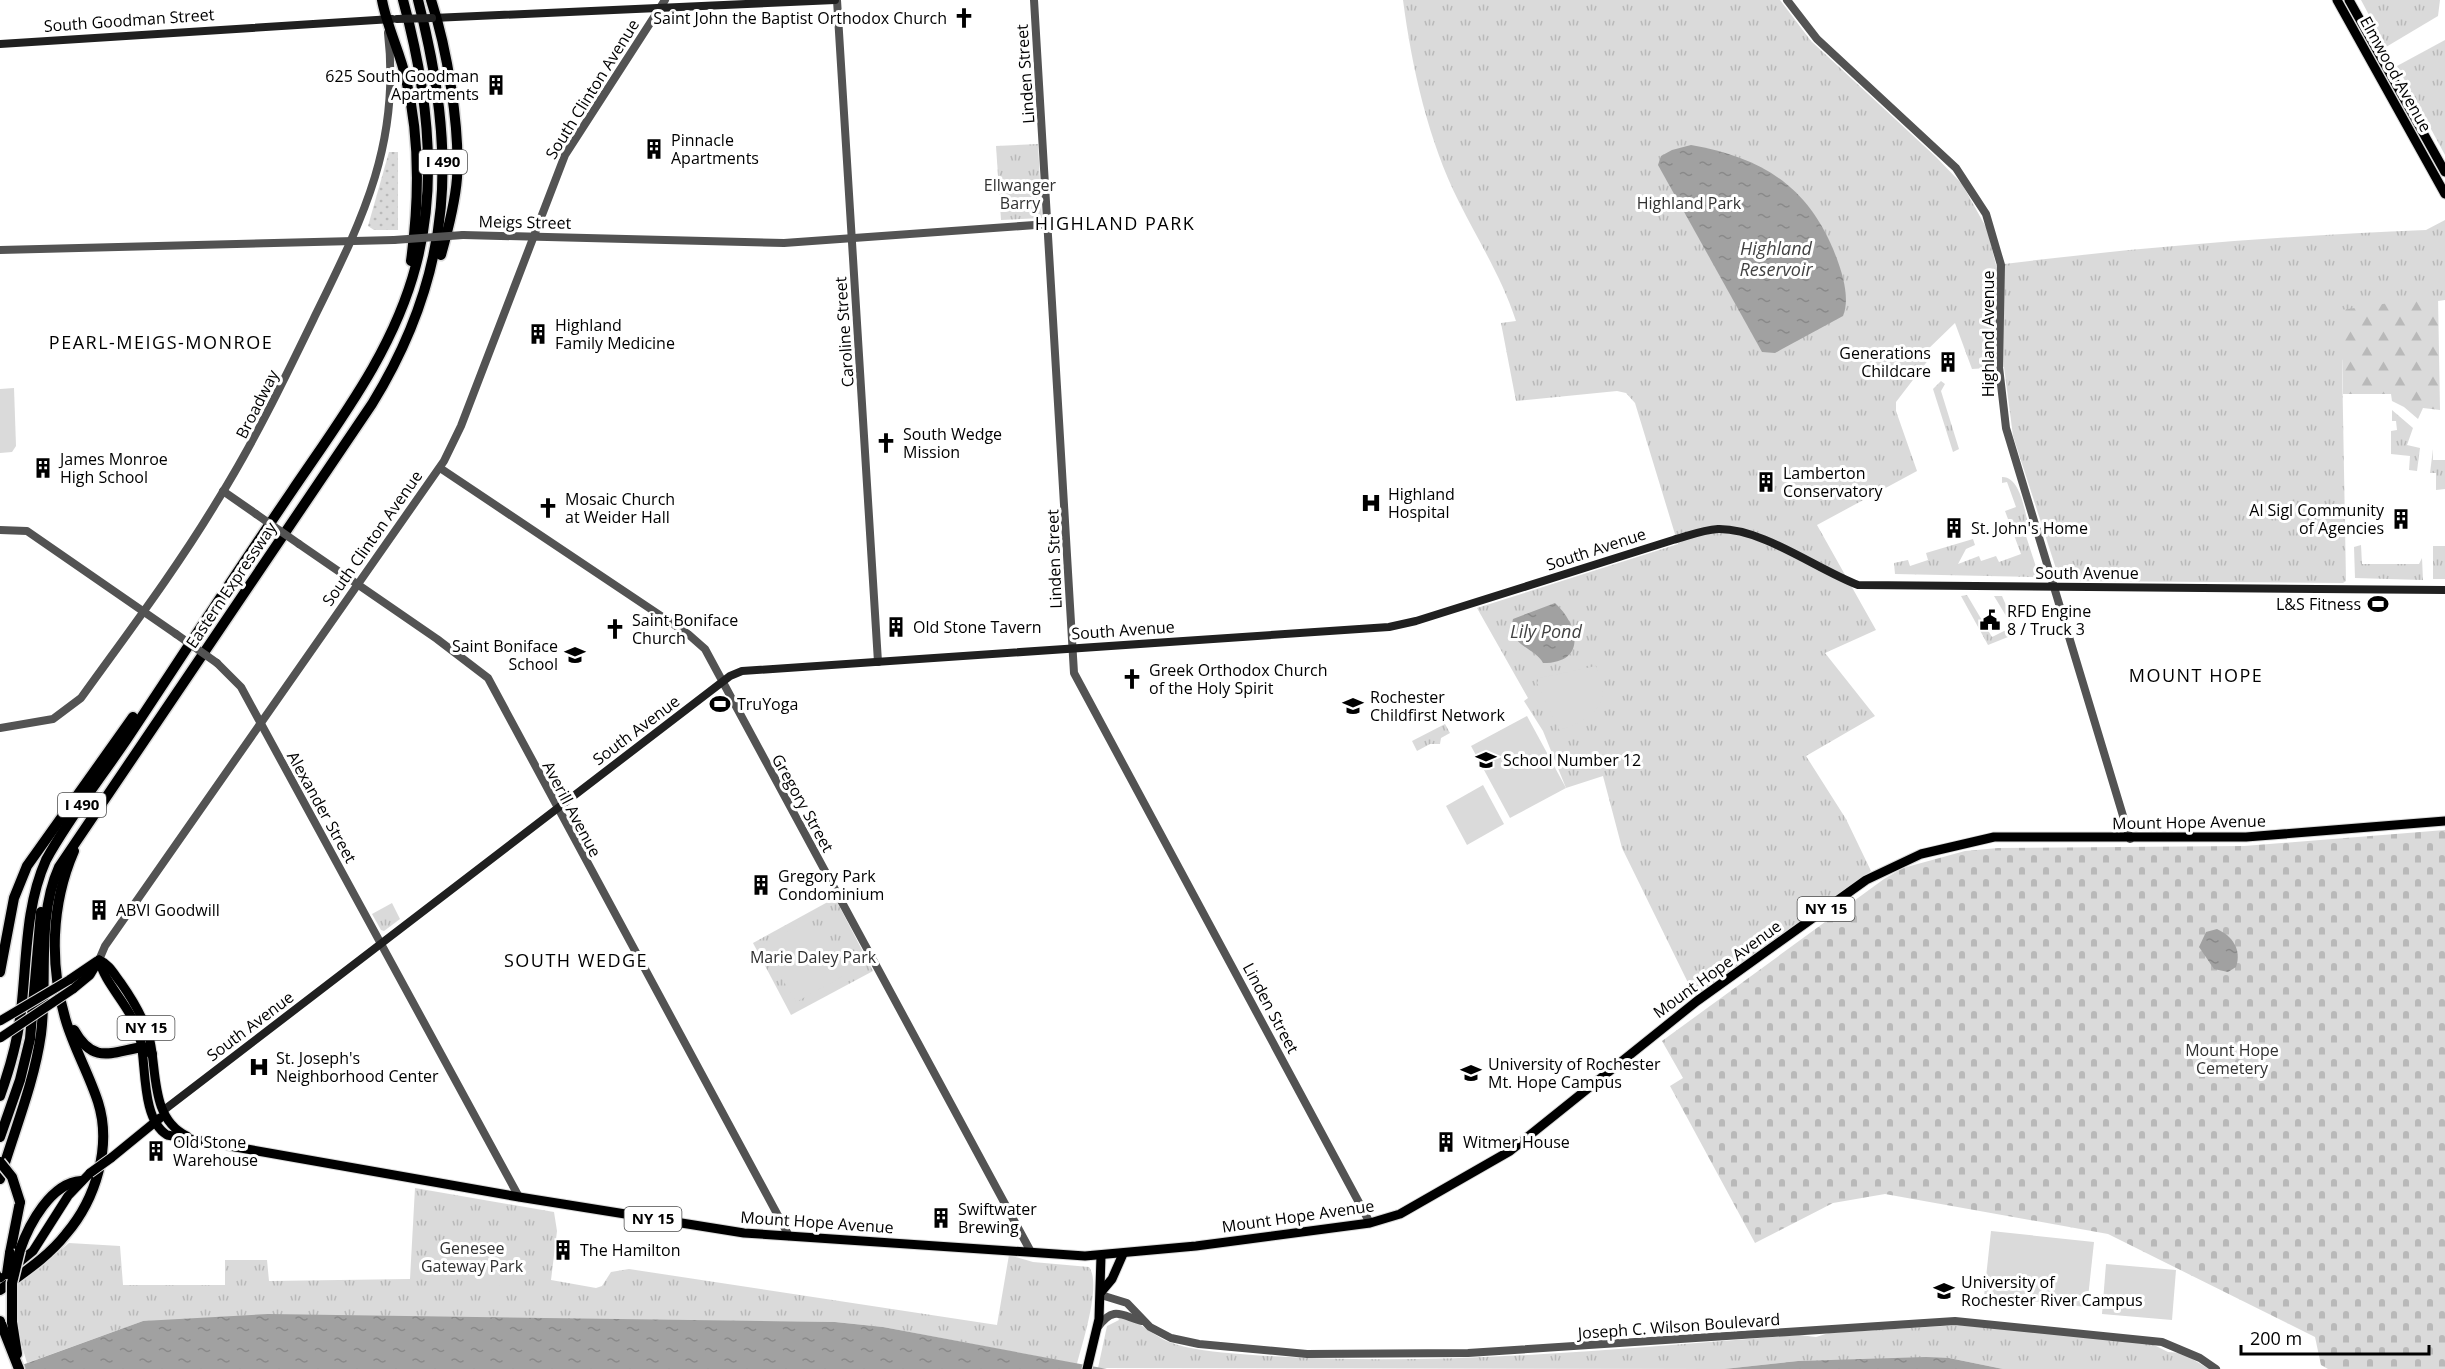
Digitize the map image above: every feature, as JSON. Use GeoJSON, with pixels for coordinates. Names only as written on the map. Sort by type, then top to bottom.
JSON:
{"type":"FeatureCollection","features":[{"type":"Feature","properties":{"kind":"highway"},"geometry":{"type":"LineString","coordinates":[[382,0],[391,20],[406,76],[414,141],[415,224],[402,309]]}},
{"type":"Feature","properties":{"kind":"highway","name":"Eastern Expressway"},"geometry":{"type":"LineString","coordinates":[[0,1096],[16,1043],[31,909],[42,870],[58,840],[195,632],[361,389],[402,309],[422,242],[428,175],[420,84],[403,0]]}},
{"type":"Feature","properties":{"kind":"highway","name":"Eastern Expressway"},"geometry":{"type":"LineString","coordinates":[[0,1179],[39,1047],[48,905],[62,861],[372,404],[415,322],[436,245],[443,176],[435,86],[418,0]]}},
{"type":"Feature","properties":{"kind":"highway"},"geometry":{"type":"LineString","coordinates":[[415,322],[440,258],[457,176],[450,90],[431,0]]}},
{"type":"Feature","properties":{"kind":"highway"},"geometry":{"type":"LineString","coordinates":[[0,972],[13,903],[30,860],[195,632]]}},
{"type":"Feature","properties":{"kind":"highway"},"geometry":{"type":"LineString","coordinates":[[0,1290],[45,1255],[68,1232],[89,1198],[101,1159],[103,1133],[100,1109],[66,1022],[60,993],[55,943],[57,905],[70,860],[96,811]]}},
{"type":"Feature","properties":{"kind":"highway"},"geometry":{"type":"LineString","coordinates":[[0,1137],[20,1080],[30,1039],[40,915],[49,887],[62,861]]}},
{"type":"Feature","properties":{"kind":"highway"},"geometry":{"type":"LineString","coordinates":[[60,993],[75,1032],[90,1049],[112,1055],[142,1047],[148,1048],[152,1054]]}},
{"type":"Feature","properties":{"kind":"highway"},"geometry":{"type":"LineString","coordinates":[[0,1162],[14,1181],[20,1202],[15,1251],[7,1278],[20,1369]]}},
{"type":"Feature","properties":{"kind":"highway"},"geometry":{"type":"LineString","coordinates":[[15,1251],[47,1203],[68,1184],[86,1177]]}},
{"type":"Feature","properties":{"kind":"highway"},"geometry":{"type":"LineString","coordinates":[[0,1321],[20,1369]]}},
{"type":"Feature","properties":{"kind":"main road","name":"South Goodman Street"},"geometry":{"type":"LineString","coordinates":[[0,44],[391,20],[658,10],[836,0]]}},
{"type":"Feature","properties":{"kind":"main road","name":"Elmwood Avenue"},"geometry":{"type":"LineString","coordinates":[[2337,0],[2445,194]]}},
{"type":"Feature","properties":{"kind":"main road","name":"Elmwood Avenue"},"geometry":{"type":"LineString","coordinates":[[2349,0],[2445,172]]}},
{"type":"Feature","properties":{"kind":"main road","name":"South Avenue"},"geometry":{"type":"LineString","coordinates":[[0,1278],[33,1251],[68,1196],[86,1177],[157,1122],[164,1110],[723,683],[742,671],[1400,625],[1679,538],[1720,529],[1764,539],[1834,576],[1858,585],[2445,590]]}},
{"type":"Feature","properties":{"kind":"main road","name":"Mount Hope Avenue"},"geometry":{"type":"LineString","coordinates":[[157,1122],[165,1134],[519,1197],[722,1230],[789,1236],[1101,1256],[1370,1222],[1400,1214],[1514,1149],[1697,1001],[1866,880],[1921,854],[1994,837],[2130,839],[2247,837],[2445,821]]}},
{"type":"Feature","properties":{"kind":"main road","name":"South Clinton Avenue"},"geometry":{"type":"LineString","coordinates":[[0,1021],[71,985],[99,960]]}},
{"type":"Feature","properties":{"kind":"main road"},"geometry":{"type":"LineString","coordinates":[[99,960],[133,1019],[142,1047],[144,1085],[157,1122]]}},
{"type":"Feature","properties":{"kind":"main road","name":"NY 15"},"geometry":{"type":"LineString","coordinates":[[99,960],[111,969],[134,1002],[146,1028],[152,1054],[154,1080],[164,1110],[172,1126],[190,1137]]}},
{"type":"Feature","properties":{"kind":"main road"},"geometry":{"type":"LineString","coordinates":[[0,1038],[71,985]]}},
{"type":"Feature","properties":{"kind":"main road"},"geometry":{"type":"LineString","coordinates":[[1101,1293],[1112,1279],[1123,1254]]}},
{"type":"Feature","properties":{"kind":"main road"},"geometry":{"type":"LineString","coordinates":[[1087,1369],[1096,1332],[1101,1293],[1101,1256]]}},
{"type":"Feature","properties":{"kind":"street","name":"South Clinton Avenue"},"geometry":{"type":"LineString","coordinates":[[99,960],[105,946],[440,468],[461,426],[565,156],[665,0]]}},
{"type":"Feature","properties":{"kind":"street","name":"Caroline Street"},"geometry":{"type":"LineString","coordinates":[[836,0],[878,662]]}},
{"type":"Feature","properties":{"kind":"street","name":"Linden Street"},"geometry":{"type":"LineString","coordinates":[[1034,0],[1074,673],[1370,1222]]}},
{"type":"Feature","properties":{"kind":"street","name":"Highland Avenue"},"geometry":{"type":"LineString","coordinates":[[1787,0],[1817,39],[1956,168],[1986,214],[2001,265],[1999,367],[2002,406],[2011,447],[2130,839]]}},
{"type":"Feature","properties":{"kind":"street","name":"Broadway"},"geometry":{"type":"LineString","coordinates":[[0,728],[53,719],[81,698],[143,611],[223,491],[269,412],[351,242],[371,194],[384,150],[391,70],[391,20]]}},
{"type":"Feature","properties":{"kind":"street","name":"Meigs Street"},"geometry":{"type":"LineString","coordinates":[[0,250],[351,242],[463,235],[784,243],[1049,224]]}},
{"type":"Feature","properties":{"kind":"street","name":"Gregory Street"},"geometry":{"type":"LineString","coordinates":[[440,468],[699,642],[705,649],[1031,1251]]}},
{"type":"Feature","properties":{"kind":"street","name":"Averill Avenue"},"geometry":{"type":"LineString","coordinates":[[223,491],[486,675],[789,1236]]}},
{"type":"Feature","properties":{"kind":"street","name":"Alexander Street"},"geometry":{"type":"LineString","coordinates":[[0,530],[27,531],[217,663],[241,687],[519,1197]]}},
{"type":"Feature","properties":{"kind":"street","name":"Joseph C. Wilson Boulevard"},"geometry":{"type":"LineString","coordinates":[[1101,1293],[1127,1303],[1143,1321]]}},
{"type":"Feature","properties":{"kind":"street","name":"Joseph C. Wilson Boulevard"},"geometry":{"type":"LineString","coordinates":[[1096,1332],[1108,1316],[1115,1313],[1128,1314],[1159,1332],[1185,1342],[1307,1354],[1468,1353],[1929,1322],[1978,1322],[2162,1342],[2200,1358],[2216,1369]]}},
{"type":"Feature","properties":{"kind":"green space","name":"Highland Park"},"geometry":{"type":"Polygon","coordinates":[[[1403,0],[1780,0],[1811,41],[1962,184],[1987,229],[1996,265],[2211,243],[2426,230],[2445,220],[2445,300],[2438,301],[2438,296],[2342,360],[2346,581],[2343,583],[2060,581],[2013,436],[2004,367],[1972,369],[1955,323],[1924,353],[1929,359],[1896,402],[1896,411],[1917,471],[1817,525],[1876,630],[1825,653],[1875,716],[1806,756],[1846,819],[1871,871],[1695,997],[1622,848],[1603,776],[1566,788],[1543,731],[1524,701],[1528,698],[1477,608],[1678,544],[1635,403],[1626,393],[1617,391],[1516,401],[1501,323],[1516,321],[1490,260],[1459,202],[1438,154],[1416,77],[1403,0]]]}},
{"type":"Feature","properties":{"kind":"green space"},"geometry":{"type":"Polygon","coordinates":[[[2361,0],[2440,0],[2438,16],[2386,47],[2361,0]]]}},
{"type":"Feature","properties":{"kind":"green space"},"geometry":{"type":"Polygon","coordinates":[[[2445,40],[2445,155],[2397,66],[2445,40]]]}},
{"type":"Feature","properties":{"kind":"green space","name":"Ellwanger Barry"},"geometry":{"type":"Polygon","coordinates":[[[1038,144],[1042,218],[1001,220],[996,146],[1038,144]]]}},
{"type":"Feature","properties":{"kind":"green space"},"geometry":{"type":"Polygon","coordinates":[[[389,152],[398,152],[398,230],[374,230],[368,226],[389,152]]]}},
{"type":"Feature","properties":{"kind":"green space"},"geometry":{"type":"Polygon","coordinates":[[[2438,296],[2440,410],[2423,408],[2418,419],[2404,407],[2392,401],[2391,394],[2343,394],[2341,310],[2438,296]]]}},
{"type":"Feature","properties":{"kind":"green space"},"geometry":{"type":"Polygon","coordinates":[[[1941,381],[1945,384],[1941,391],[1959,449],[1953,452],[1933,389],[1941,381]]]}},
{"type":"Feature","properties":{"kind":"green space"},"geometry":{"type":"Polygon","coordinates":[[[14,388],[16,446],[12,452],[0,453],[0,389],[14,388]]]}},
{"type":"Feature","properties":{"kind":"green space"},"geometry":{"type":"Polygon","coordinates":[[[2392,410],[2413,428],[2407,445],[2420,448],[2417,471],[2409,470],[2410,456],[2391,454],[2391,431],[2397,430],[2396,421],[2392,421],[2392,410]]]}},
{"type":"Feature","properties":{"kind":"green space"},"geometry":{"type":"Polygon","coordinates":[[[2433,449],[2433,460],[2445,460],[2445,489],[2436,490],[2436,473],[2430,473],[2433,449]]]}},
{"type":"Feature","properties":{"kind":"green space"},"geometry":{"type":"Polygon","coordinates":[[[2002,477],[2014,483],[2022,500],[2030,534],[2026,536],[2038,573],[2034,577],[1895,574],[1894,563],[1908,560],[1910,566],[1928,560],[1926,553],[1973,539],[1975,545],[1966,549],[1958,564],[1979,556],[1981,561],[1996,556],[1999,562],[2021,554],[2005,511],[2016,507],[2007,482],[2002,483],[2002,477]]]}},
{"type":"Feature","properties":{"kind":"green space"},"geometry":{"type":"Polygon","coordinates":[[[2361,545],[2362,564],[2419,564],[2422,558],[2423,580],[2355,578],[2354,547],[2361,545]]]}},
{"type":"Feature","properties":{"kind":"green space"},"geometry":{"type":"Polygon","coordinates":[[[2433,546],[2445,546],[2445,579],[2433,579],[2433,546]]]}},
{"type":"Feature","properties":{"kind":"green space"},"geometry":{"type":"Polygon","coordinates":[[[1967,595],[1992,637],[2014,629],[1994,596],[2002,596],[2018,633],[1988,645],[1961,596],[1967,595]]]}},
{"type":"Feature","properties":{"kind":"green space"},"geometry":{"type":"Polygon","coordinates":[[[1596,666],[1603,687],[1599,706],[1588,717],[1559,730],[1537,683],[1539,678],[1596,666]]]}},
{"type":"Feature","properties":{"kind":"green space"},"geometry":{"type":"Polygon","coordinates":[[[1527,716],[1566,788],[1510,818],[1471,746],[1527,716]]]}},
{"type":"Feature","properties":{"kind":"green space"},"geometry":{"type":"Polygon","coordinates":[[[1445,724],[1450,733],[1441,738],[1440,744],[1430,744],[1417,751],[1412,741],[1445,724]]]}},
{"type":"Feature","properties":{"kind":"green space"},"geometry":{"type":"Polygon","coordinates":[[[1483,785],[1504,824],[1467,845],[1446,806],[1483,785]]]}},
{"type":"Feature","properties":{"kind":"green space","name":"Mount Hope Cemetery"},"geometry":{"type":"Polygon","coordinates":[[[2445,830],[2445,1369],[2328,1369],[2321,1365],[2315,1337],[2108,1234],[1885,1194],[1833,1203],[1755,1243],[1670,1086],[1683,1078],[1662,1041],[1884,879],[1903,868],[1965,851],[1998,848],[2244,846],[2445,830]]]}},
{"type":"Feature","properties":{"kind":"green space","name":"Marie Daley Park"},"geometry":{"type":"Polygon","coordinates":[[[835,898],[873,971],[791,1015],[753,943],[835,898]]]}},
{"type":"Feature","properties":{"kind":"green space"},"geometry":{"type":"Polygon","coordinates":[[[392,903],[400,919],[384,931],[381,930],[372,914],[392,903]]]}},
{"type":"Feature","properties":{"kind":"green space"},"geometry":{"type":"Polygon","coordinates":[[[806,922],[827,934],[847,974],[796,1002],[762,945],[806,922]]]}},
{"type":"Feature","properties":{"kind":"green space","name":"Genesee Gateway Park"},"geometry":{"type":"Polygon","coordinates":[[[415,1188],[554,1212],[557,1231],[551,1280],[596,1288],[602,1286],[611,1272],[629,1269],[997,1325],[1009,1255],[1033,1262],[1089,1267],[1093,1287],[1090,1314],[1077,1364],[883,1327],[835,1322],[738,1321],[143,1321],[27,1363],[18,1333],[15,1287],[69,1243],[120,1246],[123,1285],[225,1285],[225,1260],[267,1260],[269,1281],[410,1279],[415,1188]]]}},
{"type":"Feature","properties":{"kind":"green space"},"geometry":{"type":"Polygon","coordinates":[[[1991,1231],[2094,1242],[2087,1307],[1984,1296],[1991,1231]]]}},
{"type":"Feature","properties":{"kind":"green space"},"geometry":{"type":"Polygon","coordinates":[[[2106,1264],[2176,1270],[2172,1320],[2102,1314],[2106,1264]]]}},
{"type":"Feature","properties":{"kind":"green space"},"geometry":{"type":"Polygon","coordinates":[[[499,1267],[507,1281],[484,1295],[476,1281],[499,1267]]]}},
{"type":"Feature","properties":{"kind":"green space"},"geometry":{"type":"Polygon","coordinates":[[[1117,1316],[1130,1319],[1162,1339],[1186,1347],[1231,1353],[1310,1358],[1450,1358],[1519,1355],[1799,1335],[1816,1337],[1829,1333],[1960,1325],[2150,1343],[2168,1352],[2182,1353],[2209,1369],[2003,1369],[1949,1358],[1798,1361],[1724,1369],[1098,1368],[1107,1326],[1119,1320],[1117,1316]]]}},
{"type":"Feature","properties":{"kind":"water","name":"Highland Reservoir"},"geometry":{"type":"Polygon","coordinates":[[[1691,145],[1741,158],[1781,180],[1798,195],[1826,234],[1837,259],[1846,295],[1843,316],[1775,353],[1762,352],[1658,165],[1661,156],[1672,150],[1691,145]]]}},
{"type":"Feature","properties":{"kind":"water","name":"Lily Pond"},"geometry":{"type":"Polygon","coordinates":[[[1555,603],[1569,622],[1574,641],[1567,657],[1543,663],[1534,653],[1517,641],[1512,628],[1513,619],[1555,603]]]}},
{"type":"Feature","properties":{"kind":"water"},"geometry":{"type":"Polygon","coordinates":[[[2217,929],[2231,939],[2237,949],[2236,967],[2228,972],[2214,969],[2199,947],[2206,932],[2217,929]]]}},
{"type":"Feature","properties":{"kind":"water"},"geometry":{"type":"Polygon","coordinates":[[[268,1314],[835,1322],[883,1327],[1107,1369],[11,1369],[143,1321],[268,1314]]]}},
{"type":"Feature","properties":{"kind":"water"},"geometry":{"type":"Polygon","coordinates":[[[1949,1358],[2003,1369],[1724,1369],[1798,1361],[1949,1358]]]}},
{"type":"Feature","properties":{"kind":"place","name":"Saint John the Baptist Orthodox Church"},"geometry":{"type":"Point","coordinates":[964,18]}},
{"type":"Feature","properties":{"kind":"place","name":"625 South Goodman Apartments"},"geometry":{"type":"Point","coordinates":[496,85]}},
{"type":"Feature","properties":{"kind":"place","name":"Pinnacle Apartments"},"geometry":{"type":"Point","coordinates":[654,149]}},
{"type":"Feature","properties":{"kind":"place","name":"Highland Family Medicine"},"geometry":{"type":"Point","coordinates":[538,334]}},
{"type":"Feature","properties":{"kind":"place","name":"Generations Childcare"},"geometry":{"type":"Point","coordinates":[1948,362]}},
{"type":"Feature","properties":{"kind":"place","name":"South Wedge Mission"},"geometry":{"type":"Point","coordinates":[886,443]}},
{"type":"Feature","properties":{"kind":"place","name":"James Monroe High School"},"geometry":{"type":"Point","coordinates":[43,468]}},
{"type":"Feature","properties":{"kind":"place","name":"Lamberton Conservatory"},"geometry":{"type":"Point","coordinates":[1766,482]}},
{"type":"Feature","properties":{"kind":"place","name":"Highland Hospital"},"geometry":{"type":"Point","coordinates":[1371,503]}},
{"type":"Feature","properties":{"kind":"place","name":"Mosaic Church at Weider Hall"},"geometry":{"type":"Point","coordinates":[548,508]}},
{"type":"Feature","properties":{"kind":"place","name":"Al Sigl Community of Agencies"},"geometry":{"type":"Point","coordinates":[2401,519]}},
{"type":"Feature","properties":{"kind":"place","name":"St. John's Home"},"geometry":{"type":"Point","coordinates":[1954,528]}},
{"type":"Feature","properties":{"kind":"place","name":"L&S Fitness"},"geometry":{"type":"Point","coordinates":[2378,604]}},
{"type":"Feature","properties":{"kind":"place","name":"RFD Engine 8 / Truck 3"},"geometry":{"type":"Point","coordinates":[1990,620]}},
{"type":"Feature","properties":{"kind":"place","name":"Old Stone Tavern"},"geometry":{"type":"Point","coordinates":[896,627]}},
{"type":"Feature","properties":{"kind":"place","name":"Saint Boniface Church"},"geometry":{"type":"Point","coordinates":[615,629]}},
{"type":"Feature","properties":{"kind":"place","name":"Saint Boniface School"},"geometry":{"type":"Point","coordinates":[575,655]}},
{"type":"Feature","properties":{"kind":"place","name":"Greek Orthodox Church of the Holy Spirit"},"geometry":{"type":"Point","coordinates":[1132,679]}},
{"type":"Feature","properties":{"kind":"place","name":"TruYoga"},"geometry":{"type":"Point","coordinates":[720,704]}},
{"type":"Feature","properties":{"kind":"place","name":"Rochester Childfirst Network"},"geometry":{"type":"Point","coordinates":[1353,706]}},
{"type":"Feature","properties":{"kind":"place","name":"School Number 12"},"geometry":{"type":"Point","coordinates":[1486,760]}},
{"type":"Feature","properties":{"kind":"place","name":"Gregory Park Condominium"},"geometry":{"type":"Point","coordinates":[761,885]}},
{"type":"Feature","properties":{"kind":"place","name":"ABVI Goodwill"},"geometry":{"type":"Point","coordinates":[99,910]}},
{"type":"Feature","properties":{"kind":"place","name":"St. Joseph's Neighborhood Center"},"geometry":{"type":"Point","coordinates":[259,1067]}},
{"type":"Feature","properties":{"kind":"place","name":"University of Rochester Mt. Hope Campus"},"geometry":{"type":"Point","coordinates":[1471,1073]}},
{"type":"Feature","properties":{"kind":"place","name":"Witmer House"},"geometry":{"type":"Point","coordinates":[1446,1142]}},
{"type":"Feature","properties":{"kind":"place","name":"Old Stone Warehouse"},"geometry":{"type":"Point","coordinates":[156,1151]}},
{"type":"Feature","properties":{"kind":"place","name":"Swiftwater Brewing"},"geometry":{"type":"Point","coordinates":[941,1218]}},
{"type":"Feature","properties":{"kind":"place","name":"The Hamilton"},"geometry":{"type":"Point","coordinates":[563,1250]}},
{"type":"Feature","properties":{"kind":"place","name":"University of Rochester River Campus"},"geometry":{"type":"Point","coordinates":[1944,1291]}},
{"type":"Feature","properties":{"kind":"district","name":"HIGHLAND PARK"},"geometry":{"type":"Point","coordinates":[1115,224]}},
{"type":"Feature","properties":{"kind":"district","name":"PEARL-MEIGS-MONROE"},"geometry":{"type":"Point","coordinates":[161,343]}},
{"type":"Feature","properties":{"kind":"district","name":"MOUNT HOPE"},"geometry":{"type":"Point","coordinates":[2196,676]}},
{"type":"Feature","properties":{"kind":"district","name":"SOUTH WEDGE"},"geometry":{"type":"Point","coordinates":[576,961]}}]}
